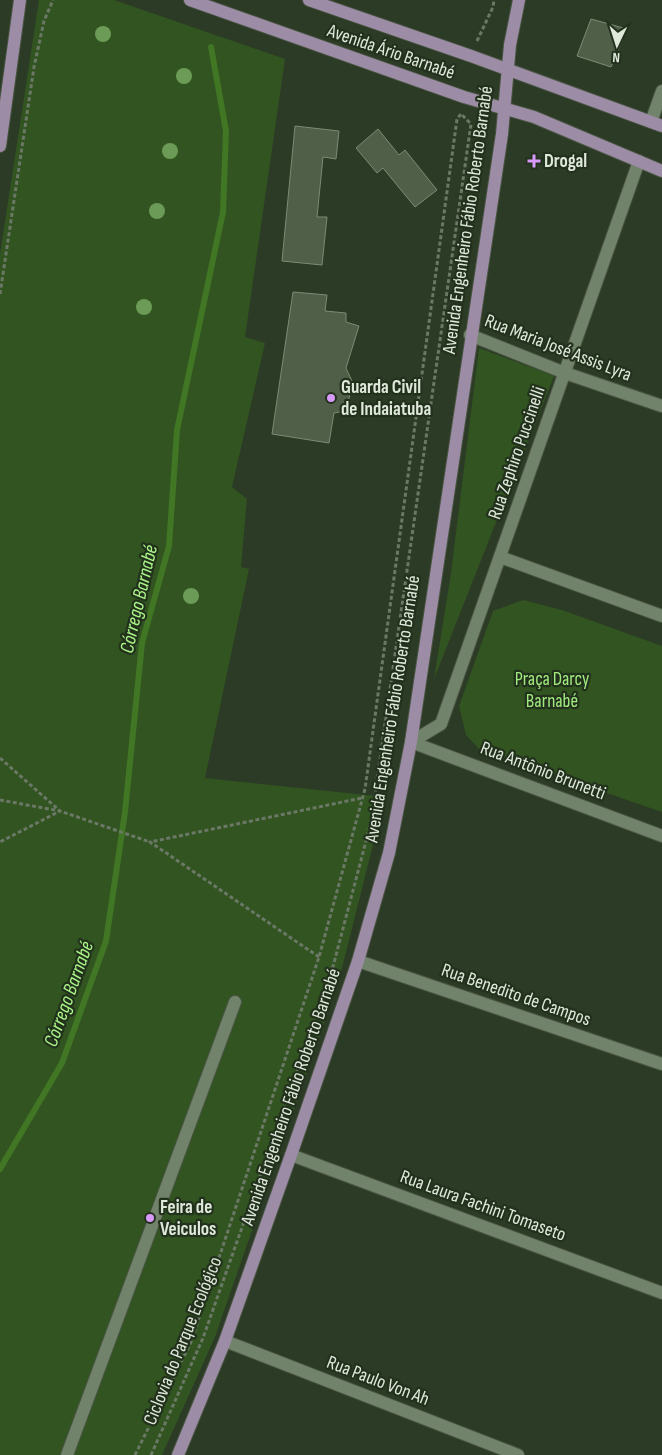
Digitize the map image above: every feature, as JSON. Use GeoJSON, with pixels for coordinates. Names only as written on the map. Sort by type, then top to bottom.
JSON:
{"type":"FeatureCollection","features":[{"type":"Feature","properties":{"kind":"main road"},"geometry":{"type":"LineString","coordinates":[[0,146],[20,0]]}},
{"type":"Feature","properties":{"kind":"main road","name":"Avenida Ário Barnabé"},"geometry":{"type":"LineString","coordinates":[[190,0],[464,97],[534,118],[662,171]]}},
{"type":"Feature","properties":{"kind":"main road","name":"Avenida Ário Barnabé"},"geometry":{"type":"LineString","coordinates":[[309,0],[656,124]]}},
{"type":"Feature","properties":{"kind":"main road","name":"Avenida Engenheiro Fábio Roberto Barnabé"},"geometry":{"type":"LineString","coordinates":[[178,1455],[225,1341],[291,1155],[358,961],[389,853],[411,742],[505,108],[508,71],[519,0]]}},
{"type":"Feature","properties":{"kind":"street"},"geometry":{"type":"LineString","coordinates":[[656,124],[662,91]]}},
{"type":"Feature","properties":{"kind":"street","name":"Rua Zephiro Puccinelli"},"geometry":{"type":"LineString","coordinates":[[411,742],[441,724],[639,161]]}},
{"type":"Feature","properties":{"kind":"street","name":"Rua Maria José Assis Lyra"},"geometry":{"type":"LineString","coordinates":[[470,335],[566,373],[662,406]]}},
{"type":"Feature","properties":{"kind":"street"},"geometry":{"type":"LineString","coordinates":[[500,557],[662,616]]}},
{"type":"Feature","properties":{"kind":"street","name":"Rua Antônio Brunetti"},"geometry":{"type":"LineString","coordinates":[[411,742],[662,836]]}},
{"type":"Feature","properties":{"kind":"street","name":"Rua Benedito de Campos"},"geometry":{"type":"LineString","coordinates":[[358,961],[662,1064]]}},
{"type":"Feature","properties":{"kind":"street"},"geometry":{"type":"LineString","coordinates":[[66,1455],[235,1002]]}},
{"type":"Feature","properties":{"kind":"street","name":"Rua Laura Fachini Tomaseto"},"geometry":{"type":"LineString","coordinates":[[291,1155],[662,1293]]}},
{"type":"Feature","properties":{"kind":"street","name":"Rua Paulo Von Ah"},"geometry":{"type":"LineString","coordinates":[[225,1341],[518,1455]]}},
{"type":"Feature","properties":{"kind":"path"},"geometry":{"type":"LineString","coordinates":[[0,294],[34,67],[44,21],[53,0]]}},
{"type":"Feature","properties":{"kind":"path"},"geometry":{"type":"LineString","coordinates":[[480,36],[493,7],[494,0]]}},
{"type":"Feature","properties":{"kind":"path"},"geometry":{"type":"LineString","coordinates":[[136,1455],[191,1342],[319,957],[362,798],[457,119],[461,114]]}},
{"type":"Feature","properties":{"kind":"path","name":"Ciclovia do Parque Ecológico"},"geometry":{"type":"LineString","coordinates":[[151,1455],[203,1338],[330,978],[371,822],[471,124]]}},
{"type":"Feature","properties":{"kind":"path"},"geometry":{"type":"LineString","coordinates":[[0,758],[60,811]]}},
{"type":"Feature","properties":{"kind":"path"},"geometry":{"type":"LineString","coordinates":[[150,842],[362,798]]}},
{"type":"Feature","properties":{"kind":"path"},"geometry":{"type":"LineString","coordinates":[[0,800],[60,811],[150,842],[319,957]]}},
{"type":"Feature","properties":{"kind":"path"},"geometry":{"type":"LineString","coordinates":[[0,842],[60,811]]}},
{"type":"Feature","properties":{"kind":"green space"},"geometry":{"type":"Polygon","coordinates":[[[39,0],[114,0],[285,59],[245,337],[265,343],[232,487],[247,499],[241,567],[249,569],[205,778],[385,797],[339,980],[215,1337],[162,1455],[0,1455],[0,254],[39,0]]]}},
{"type":"Feature","properties":{"kind":"green space"},"geometry":{"type":"Polygon","coordinates":[[[479,348],[554,376],[434,679],[451,573],[479,348]]]}},
{"type":"Feature","properties":{"kind":"green space","name":"Praça Darcy Barnabé"},"geometry":{"type":"Polygon","coordinates":[[[523,600],[562,610],[662,646],[662,812],[479,749],[466,735],[459,706],[493,611],[523,600]]]}},
{"type":"Feature","properties":{"kind":"building"},"geometry":{"type":"Polygon","coordinates":[[[591,19],[627,29],[611,67],[577,56],[591,19]]]}},
{"type":"Feature","properties":{"kind":"building"},"geometry":{"type":"Polygon","coordinates":[[[295,126],[339,131],[336,159],[323,157],[317,217],[327,217],[322,265],[282,261],[295,126]]]}},
{"type":"Feature","properties":{"kind":"building"},"geometry":{"type":"Polygon","coordinates":[[[378,129],[399,155],[405,150],[437,190],[415,207],[383,168],[377,173],[356,148],[378,129]]]}},
{"type":"Feature","properties":{"kind":"building"},"geometry":{"type":"Polygon","coordinates":[[[293,292],[327,295],[325,311],[346,313],[346,322],[359,326],[346,368],[352,381],[349,399],[340,412],[334,413],[329,443],[272,434],[293,292]]]}},
{"type":"Feature","properties":{"kind":"waterway","name":"Córrego Barnabé"},"geometry":{"type":"LineString","coordinates":[[0,1169],[62,1063],[106,941],[125,812],[142,643],[169,546],[177,430],[223,212],[226,131],[211,47]]}},
{"type":"Feature","properties":{"kind":"place","name":"Drogal"},"geometry":{"type":"Point","coordinates":[534,161]}},
{"type":"Feature","properties":{"kind":"place","name":"Guarda Civil de Indaiatuba"},"geometry":{"type":"Point","coordinates":[331,398]}},
{"type":"Feature","properties":{"kind":"place","name":"Feira de Veiculos"},"geometry":{"type":"Point","coordinates":[150,1218]}}]}
